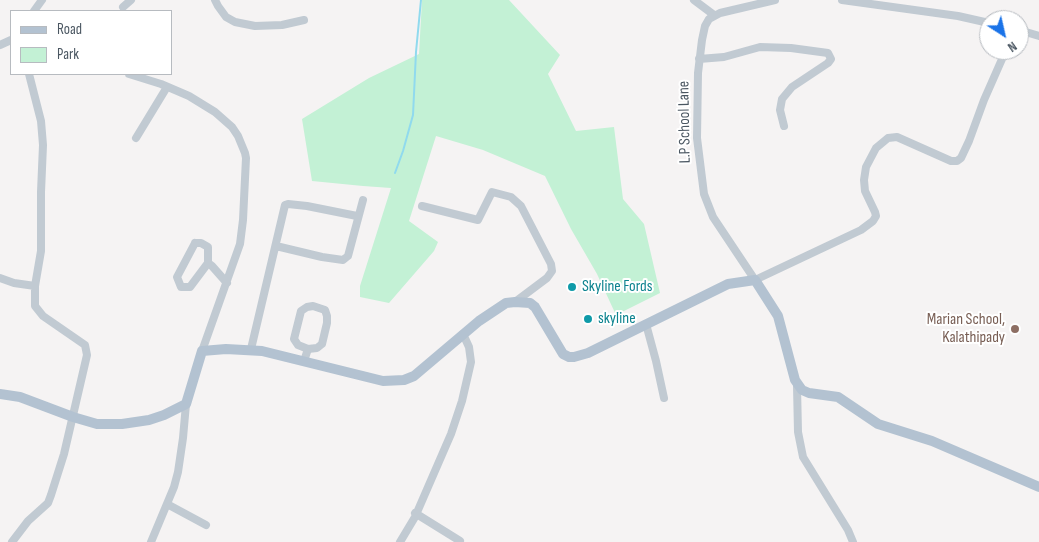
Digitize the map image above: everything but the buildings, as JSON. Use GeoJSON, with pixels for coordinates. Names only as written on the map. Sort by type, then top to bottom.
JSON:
{"type":"FeatureCollection","features":[{"type":"Feature","properties":{"kind":"main road"},"geometry":{"type":"LineString","coordinates":[[0,394],[20,396],[73,417],[97,424],[135,422],[164,415],[186,404],[202,352],[226,349],[251,349],[383,381],[404,380],[414,376],[480,321],[506,303],[515,302],[530,303],[535,307],[563,354],[569,358],[581,356],[728,284],[755,280],[778,316],[791,369],[797,386],[802,390],[809,393],[838,397],[878,424],[932,441],[1039,488]]}},
{"type":"Feature","properties":{"kind":"street"},"geometry":{"type":"LineString","coordinates":[[123,7],[131,0]]}},
{"type":"Feature","properties":{"kind":"street"},"geometry":{"type":"LineString","coordinates":[[216,0],[226,17],[235,22],[255,26],[282,25],[304,20]]}},
{"type":"Feature","properties":{"kind":"street"},"geometry":{"type":"LineString","coordinates":[[694,0],[714,15],[759,2],[775,0]]}},
{"type":"Feature","properties":{"kind":"street"},"geometry":{"type":"LineString","coordinates":[[842,0],[906,4],[979,21]]}},
{"type":"Feature","properties":{"kind":"street","name":"L.P School Lane"},"geometry":{"type":"LineString","coordinates":[[714,15],[705,26],[699,58],[697,138],[704,194],[713,217],[755,280]]}},
{"type":"Feature","properties":{"kind":"street"},"geometry":{"type":"LineString","coordinates":[[699,58],[724,57],[760,47],[791,48],[828,53],[831,59],[828,63],[792,87],[782,99],[780,110],[784,126]]}},
{"type":"Feature","properties":{"kind":"street"},"geometry":{"type":"LineString","coordinates":[[755,280],[861,230],[873,221],[876,216],[875,212],[865,191],[866,168],[876,148],[888,138],[897,137],[957,162],[969,141],[1002,60]]}},
{"type":"Feature","properties":{"kind":"street"},"geometry":{"type":"LineString","coordinates":[[12,542],[28,521],[48,503],[64,454],[81,385],[87,349],[81,342],[38,312],[35,299],[35,286],[41,251],[43,145],[41,121],[29,75]]}},
{"type":"Feature","properties":{"kind":"street"},"geometry":{"type":"LineString","coordinates":[[132,75],[167,87],[201,103],[224,119],[238,136],[245,153],[240,238],[236,259],[202,352]]}},
{"type":"Feature","properties":{"kind":"street"},"geometry":{"type":"LineString","coordinates":[[136,138],[167,87]]}},
{"type":"Feature","properties":{"kind":"street"},"geometry":{"type":"LineString","coordinates":[[422,206],[478,220],[492,192],[511,197],[521,206],[551,264],[552,271],[547,278],[515,302]]}},
{"type":"Feature","properties":{"kind":"street"},"geometry":{"type":"LineString","coordinates":[[276,246],[343,260],[348,256],[357,216],[363,200]]}},
{"type":"Feature","properties":{"kind":"street"},"geometry":{"type":"LineString","coordinates":[[251,349],[285,205],[357,216]]}},
{"type":"Feature","properties":{"kind":"street"},"geometry":{"type":"LineString","coordinates":[[195,243],[201,243],[208,247],[208,263],[190,287],[181,287],[178,277],[195,243]]}},
{"type":"Feature","properties":{"kind":"street"},"geometry":{"type":"LineString","coordinates":[[208,263],[227,283]]}},
{"type":"Feature","properties":{"kind":"street"},"geometry":{"type":"LineString","coordinates":[[0,278],[14,283],[35,286]]}},
{"type":"Feature","properties":{"kind":"street"},"geometry":{"type":"LineString","coordinates":[[306,306],[313,306],[325,310],[327,322],[322,344],[317,348],[308,349],[298,345],[294,340],[301,311],[306,306]]}},
{"type":"Feature","properties":{"kind":"street"},"geometry":{"type":"LineString","coordinates":[[646,324],[664,398]]}},
{"type":"Feature","properties":{"kind":"street"},"geometry":{"type":"LineString","coordinates":[[400,542],[415,517],[415,513],[451,434],[462,401],[471,362],[463,334]]}},
{"type":"Feature","properties":{"kind":"street"},"geometry":{"type":"LineString","coordinates":[[304,361],[308,349]]}},
{"type":"Feature","properties":{"kind":"street"},"geometry":{"type":"LineString","coordinates":[[797,386],[798,432],[803,457],[848,530],[853,542]]}},
{"type":"Feature","properties":{"kind":"street"},"geometry":{"type":"LineString","coordinates":[[151,542],[178,472],[186,404]]}},
{"type":"Feature","properties":{"kind":"street"},"geometry":{"type":"LineString","coordinates":[[167,504],[206,525]]}},
{"type":"Feature","properties":{"kind":"street"},"geometry":{"type":"LineString","coordinates":[[415,513],[459,542]]}},
{"type":"Feature","properties":{"kind":"green space"},"geometry":{"type":"Polygon","coordinates":[[[422,0],[509,0],[560,55],[548,74],[576,131],[614,127],[623,199],[644,224],[660,293],[616,315],[597,274],[571,229],[545,176],[483,150],[436,136],[409,221],[438,242],[434,251],[389,303],[360,297],[360,286],[391,188],[312,181],[302,119],[369,78],[419,54],[422,0]]]}},
{"type":"Feature","properties":{"kind":"waterway"},"geometry":{"type":"LineString","coordinates":[[395,173],[413,115],[421,0]]}},
{"type":"Feature","properties":{"kind":"place","name":"Skyline Fords"},"geometry":{"type":"Point","coordinates":[572,287]}},
{"type":"Feature","properties":{"kind":"place","name":"skyline"},"geometry":{"type":"Point","coordinates":[588,319]}},
{"type":"Feature","properties":{"kind":"place","name":"Marian School, Kalathipady"},"geometry":{"type":"Point","coordinates":[1015,329]}}]}
